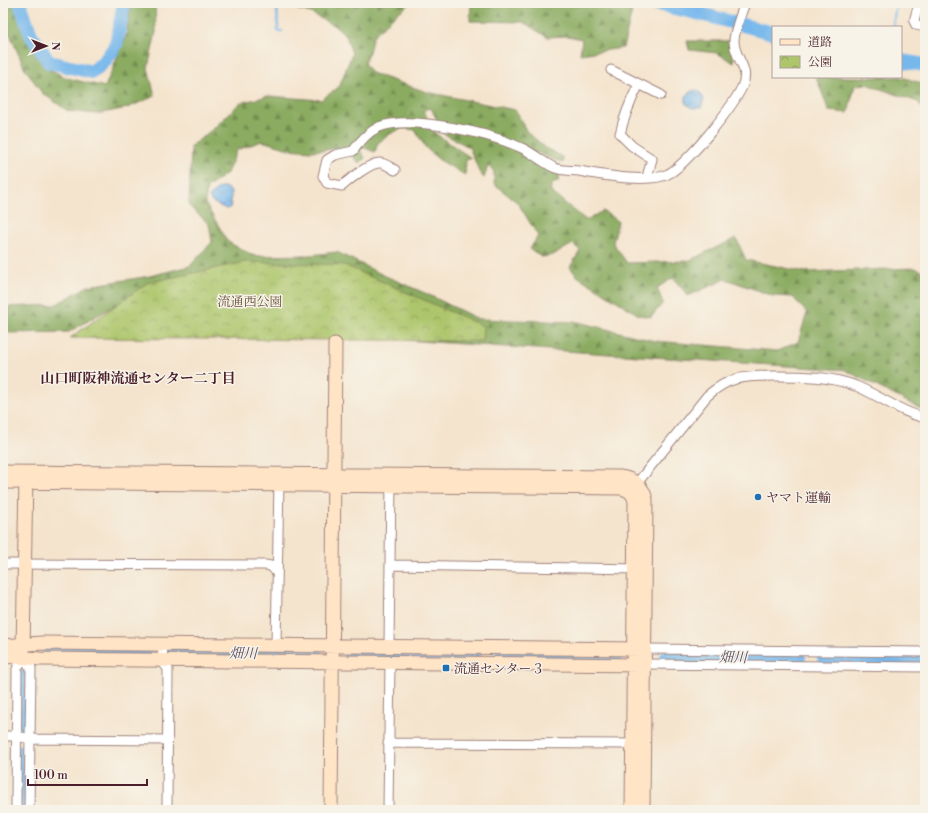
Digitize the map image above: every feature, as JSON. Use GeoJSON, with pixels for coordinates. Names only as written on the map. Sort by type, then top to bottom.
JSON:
{"type":"FeatureCollection","features":[{"type":"Feature","properties":{"kind":"street"},"geometry":{"type":"LineString","coordinates":[[395,170],[380,163],[372,164],[348,180],[342,186],[327,183],[323,176],[327,160],[335,155],[353,151],[363,138],[380,127],[392,124],[430,123],[497,139],[523,149],[555,168],[619,177],[656,178],[669,174],[703,140],[726,113],[742,86],[745,72],[734,41],[745,3]]}},
{"type":"Feature","properties":{"kind":"street"},"geometry":{"type":"LineString","coordinates":[[920,5],[914,21],[916,25],[925,27]]}},
{"type":"Feature","properties":{"kind":"street"},"geometry":{"type":"LineString","coordinates":[[611,70],[661,95]]}},
{"type":"Feature","properties":{"kind":"street"},"geometry":{"type":"LineString","coordinates":[[639,84],[628,105],[622,122],[620,134],[632,146],[652,159],[647,177]]}},
{"type":"Feature","properties":{"kind":"street"},"geometry":{"type":"LineString","coordinates":[[331,810],[335,344]]}},
{"type":"Feature","properties":{"kind":"street"},"geometry":{"type":"LineString","coordinates":[[634,487],[707,396],[725,384],[745,377],[811,377],[841,381],[856,386],[905,411],[925,418]]}},
{"type":"Feature","properties":{"kind":"street"},"geometry":{"type":"LineString","coordinates":[[3,472],[26,477],[333,480],[620,477],[632,480],[634,487],[644,493],[646,500],[640,569],[638,744],[632,810]]}},
{"type":"Feature","properties":{"kind":"street"},"geometry":{"type":"LineString","coordinates":[[3,482],[26,477]]}},
{"type":"Feature","properties":{"kind":"street"},"geometry":{"type":"LineString","coordinates":[[17,810],[17,669],[23,651],[26,477]]}},
{"type":"Feature","properties":{"kind":"street"},"geometry":{"type":"LineString","coordinates":[[276,646],[279,479]]}},
{"type":"Feature","properties":{"kind":"street"},"geometry":{"type":"LineString","coordinates":[[389,647],[391,480]]}},
{"type":"Feature","properties":{"kind":"street"},"geometry":{"type":"LineString","coordinates":[[3,564],[265,565],[271,566],[277,573]]}},
{"type":"Feature","properties":{"kind":"street"},"geometry":{"type":"LineString","coordinates":[[390,565],[640,569]]}},
{"type":"Feature","properties":{"kind":"street"},"geometry":{"type":"LineString","coordinates":[[163,645],[162,660],[168,669],[167,810]]}},
{"type":"Feature","properties":{"kind":"street"},"geometry":{"type":"LineString","coordinates":[[3,656],[23,651],[163,645],[925,652]]}},
{"type":"Feature","properties":{"kind":"street"},"geometry":{"type":"LineString","coordinates":[[3,646],[23,651],[40,659],[639,665],[925,666]]}},
{"type":"Feature","properties":{"kind":"street"},"geometry":{"type":"LineString","coordinates":[[489,647],[489,663]]}},
{"type":"Feature","properties":{"kind":"street"},"geometry":{"type":"LineString","coordinates":[[809,650],[809,666]]}},
{"type":"Feature","properties":{"kind":"street"},"geometry":{"type":"LineString","coordinates":[[23,651],[31,668],[29,810]]}},
{"type":"Feature","properties":{"kind":"street"},"geometry":{"type":"LineString","coordinates":[[388,810],[390,662]]}},
{"type":"Feature","properties":{"kind":"street"},"geometry":{"type":"LineString","coordinates":[[3,736],[17,736],[30,739],[168,740]]}},
{"type":"Feature","properties":{"kind":"street"},"geometry":{"type":"LineString","coordinates":[[388,743],[638,744]]}},
{"type":"Feature","properties":{"kind":"street"},"geometry":{"type":"LineString","coordinates":[[638,744],[643,810]]}},
{"type":"Feature","properties":{"kind":"green space"},"geometry":{"type":"Polygon","coordinates":[[[3,3],[16,3],[31,41],[45,67],[67,78],[105,87],[126,36],[131,3],[155,3],[156,32],[148,68],[155,96],[127,108],[97,114],[68,111],[42,93],[24,67],[3,18],[3,3]]]}},
{"type":"Feature","properties":{"kind":"green space"},"geometry":{"type":"Polygon","coordinates":[[[273,3],[326,3],[339,6],[365,3],[411,3],[395,15],[373,36],[369,52],[364,63],[371,73],[427,92],[515,110],[527,132],[546,148],[563,157],[563,163],[531,150],[560,171],[558,182],[552,184],[550,191],[586,220],[603,211],[618,221],[613,243],[627,263],[688,261],[736,238],[746,260],[805,272],[915,268],[925,273],[925,411],[845,370],[344,336],[136,293],[69,332],[3,333],[3,307],[55,305],[88,286],[150,276],[190,266],[212,242],[209,224],[189,206],[191,146],[213,129],[240,103],[268,96],[321,100],[339,87],[352,54],[346,36],[338,28],[311,13],[273,3]],[[431,108],[423,110],[436,134],[471,158],[466,160],[465,175],[438,159],[426,148],[415,130],[403,128],[390,134],[378,143],[375,152],[362,147],[360,149],[365,158],[359,163],[345,148],[311,151],[289,149],[262,141],[237,150],[227,173],[207,188],[205,203],[228,242],[254,256],[311,255],[337,252],[478,319],[578,322],[655,341],[777,351],[798,342],[807,313],[793,297],[773,296],[726,279],[688,296],[673,278],[657,288],[663,303],[651,317],[639,315],[577,276],[570,267],[580,251],[573,244],[553,255],[542,257],[530,249],[538,236],[518,203],[494,184],[494,171],[488,166],[484,178],[480,173],[469,147],[444,134],[431,108]]]}},
{"type":"Feature","properties":{"kind":"green space"},"geometry":{"type":"Polygon","coordinates":[[[453,3],[606,3],[632,11],[623,48],[580,54],[582,39],[567,36],[547,37],[523,22],[470,21],[471,5],[453,3]]]}},
{"type":"Feature","properties":{"kind":"green space"},"geometry":{"type":"Polygon","coordinates":[[[687,41],[731,41],[734,63],[717,53],[689,50],[687,41]]]}},
{"type":"Feature","properties":{"kind":"green space"},"geometry":{"type":"Polygon","coordinates":[[[902,77],[925,84],[925,112],[918,102],[866,84],[855,85],[848,113],[829,111],[816,78],[902,77]]]}},
{"type":"Feature","properties":{"kind":"green space","name":"流通西公園"},"geometry":{"type":"Polygon","coordinates":[[[245,262],[344,265],[483,326],[482,341],[70,338],[147,283],[245,262]]]}},
{"type":"Feature","properties":{"kind":"water"},"geometry":{"type":"Polygon","coordinates":[[[696,90],[700,92],[704,99],[701,108],[692,108],[686,104],[686,96],[691,91],[696,90]]]}},
{"type":"Feature","properties":{"kind":"water"},"geometry":{"type":"Polygon","coordinates":[[[225,187],[231,192],[231,207],[226,209],[212,202],[209,197],[217,189],[225,187]]]}},
{"type":"Feature","properties":{"kind":"waterway"},"geometry":{"type":"LineString","coordinates":[[20,3],[31,35],[49,62],[92,72],[104,62],[116,45],[124,3]]}},
{"type":"Feature","properties":{"kind":"waterway"},"geometry":{"type":"LineString","coordinates":[[277,3],[278,31],[282,31]]}},
{"type":"Feature","properties":{"kind":"waterway"},"geometry":{"type":"LineString","coordinates":[[652,3],[772,33]]}},
{"type":"Feature","properties":{"kind":"waterway"},"geometry":{"type":"LineString","coordinates":[[893,26],[896,3]]}},
{"type":"Feature","properties":{"kind":"waterway"},"geometry":{"type":"LineString","coordinates":[[902,61],[925,65]]}},
{"type":"Feature","properties":{"kind":"waterway","name":"畑川"},"geometry":{"type":"LineString","coordinates":[[49,651],[145,652]]}},
{"type":"Feature","properties":{"kind":"waterway","name":"畑川"},"geometry":{"type":"LineString","coordinates":[[170,652],[316,654]]}},
{"type":"Feature","properties":{"kind":"waterway","name":"畑川"},"geometry":{"type":"LineString","coordinates":[[350,654],[475,655]]}},
{"type":"Feature","properties":{"kind":"waterway","name":"畑川"},"geometry":{"type":"LineString","coordinates":[[501,655],[616,656]]}},
{"type":"Feature","properties":{"kind":"waterway","name":"畑川"},"geometry":{"type":"LineString","coordinates":[[666,657],[799,658]]}},
{"type":"Feature","properties":{"kind":"waterway","name":"畑川"},"geometry":{"type":"LineString","coordinates":[[824,658],[925,659]]}},
{"type":"Feature","properties":{"kind":"waterway","name":"畑川"},"geometry":{"type":"LineString","coordinates":[[22,677],[22,727]]}},
{"type":"Feature","properties":{"kind":"waterway","name":"畑川"},"geometry":{"type":"LineString","coordinates":[[22,752],[22,803]]}},
{"type":"Feature","properties":{"kind":"place","name":"ヤマト運輸"},"geometry":{"type":"Point","coordinates":[758,497]}},
{"type":"Feature","properties":{"kind":"place","name":"流通センター３"},"geometry":{"type":"Point","coordinates":[446,668]}},
{"type":"Feature","properties":{"kind":"district","name":"山口町阪神流通センター二丁目"},"geometry":{"type":"Point","coordinates":[138,378]}}]}
